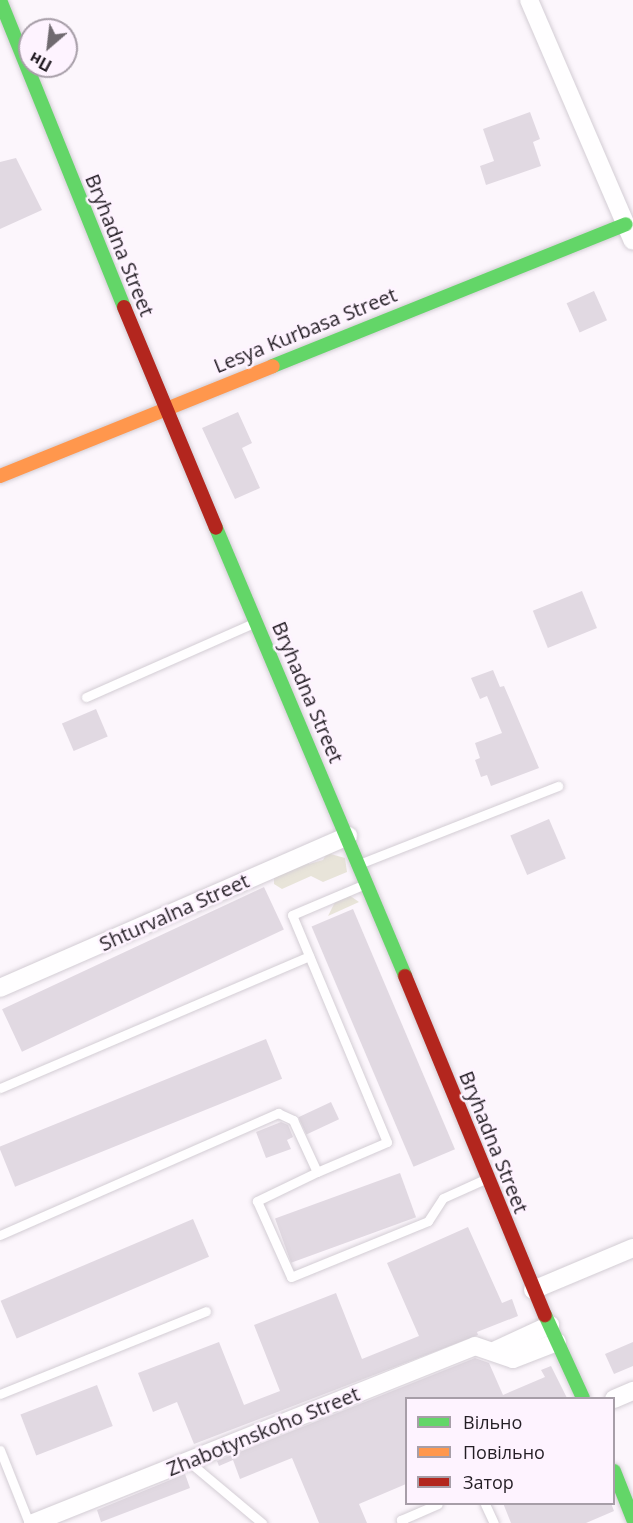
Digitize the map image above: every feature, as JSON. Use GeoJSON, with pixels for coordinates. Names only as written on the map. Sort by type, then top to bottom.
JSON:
{"type":"FeatureCollection","features":[{"type":"Feature","properties":{"kind":"street","name":"Bryhadna Street"},"geometry":{"type":"LineString","coordinates":[[0,0],[164,407],[348,836],[533,1290],[583,1397]]}},
{"type":"Feature","properties":{"kind":"street"},"geometry":{"type":"LineString","coordinates":[[529,0],[633,241]]}},
{"type":"Feature","properties":{"kind":"street","name":"Lesya Kurbasa Street"},"geometry":{"type":"LineString","coordinates":[[0,476],[164,407],[626,224]]}},
{"type":"Feature","properties":{"kind":"street","name":"Shturvalna Street"},"geometry":{"type":"LineString","coordinates":[[0,988],[348,836]]}},
{"type":"Feature","properties":{"kind":"street"},"geometry":{"type":"LineString","coordinates":[[533,1290],[633,1248]]}},
{"type":"Feature","properties":{"kind":"street","name":"Zhabotynskoho Street"},"geometry":{"type":"LineString","coordinates":[[33,1523],[475,1346],[513,1359],[553,1333]]}},
{"type":"Feature","properties":{"kind":"street"},"geometry":{"type":"LineString","coordinates":[[615,1399],[633,1391]]}},
{"type":"Feature","properties":{"kind":"street"},"geometry":{"type":"LineString","coordinates":[[615,1474],[633,1521]]}},
{"type":"Feature","properties":{"kind":"lane"},"geometry":{"type":"LineString","coordinates":[[86,697],[257,622]]}},
{"type":"Feature","properties":{"kind":"lane"},"geometry":{"type":"LineString","coordinates":[[359,864],[558,786]]}},
{"type":"Feature","properties":{"kind":"lane"},"geometry":{"type":"LineString","coordinates":[[367,883],[292,915],[387,1142],[257,1201],[291,1277],[428,1221],[443,1198],[487,1178]]}},
{"type":"Feature","properties":{"kind":"lane"},"geometry":{"type":"LineString","coordinates":[[0,1088],[309,956]]}},
{"type":"Feature","properties":{"kind":"lane"},"geometry":{"type":"LineString","coordinates":[[0,1235],[278,1113],[293,1119],[317,1172]]}},
{"type":"Feature","properties":{"kind":"lane"},"geometry":{"type":"LineString","coordinates":[[0,1394],[206,1311]]}},
{"type":"Feature","properties":{"kind":"lane"},"geometry":{"type":"LineString","coordinates":[[0,1450],[29,1523]]}},
{"type":"Feature","properties":{"kind":"lane"},"geometry":{"type":"LineString","coordinates":[[188,1461],[262,1523]]}},
{"type":"Feature","properties":{"kind":"lane"},"geometry":{"type":"LineString","coordinates":[[403,1523],[402,1520],[434,1505]]}},
{"type":"Feature","properties":{"kind":"lane"},"geometry":{"type":"LineString","coordinates":[[486,1505],[494,1523]]}},
{"type":"Feature","properties":{"kind":"shaded area"},"geometry":{"type":"Polygon","coordinates":[[[327,853],[345,858],[347,872],[323,882],[311,876],[282,889],[274,884],[274,871],[305,857],[309,864],[323,860],[327,853]]]}},
{"type":"Feature","properties":{"kind":"shaded area"},"geometry":{"type":"Polygon","coordinates":[[[349,895],[359,902],[328,916],[336,900],[349,895]]]}},
{"type":"Feature","properties":{"kind":"building"},"geometry":{"type":"Polygon","coordinates":[[[530,112],[540,139],[533,142],[541,166],[486,185],[480,166],[494,161],[483,129],[530,112]]]}},
{"type":"Feature","properties":{"kind":"building"},"geometry":{"type":"Polygon","coordinates":[[[16,158],[42,210],[0,229],[0,162],[16,158]]]}},
{"type":"Feature","properties":{"kind":"building"},"geometry":{"type":"Polygon","coordinates":[[[594,291],[607,320],[580,332],[567,303],[594,291]]]}},
{"type":"Feature","properties":{"kind":"building"},"geometry":{"type":"Polygon","coordinates":[[[238,412],[252,443],[242,448],[260,488],[235,499],[202,428],[238,412]]]}},
{"type":"Feature","properties":{"kind":"building"},"geometry":{"type":"Polygon","coordinates":[[[582,591],[597,628],[548,648],[533,611],[582,591]]]}},
{"type":"Feature","properties":{"kind":"building"},"geometry":{"type":"Polygon","coordinates":[[[493,670],[500,687],[504,686],[539,768],[491,786],[487,775],[481,777],[475,760],[480,758],[475,743],[502,733],[487,696],[480,699],[471,678],[493,670]]]}},
{"type":"Feature","properties":{"kind":"building"},"geometry":{"type":"Polygon","coordinates":[[[96,709],[108,737],[74,751],[62,723],[96,709]]]}},
{"type":"Feature","properties":{"kind":"building"},"geometry":{"type":"Polygon","coordinates":[[[549,819],[566,859],[527,875],[510,835],[549,819]]]}},
{"type":"Feature","properties":{"kind":"building"},"geometry":{"type":"Polygon","coordinates":[[[264,887],[284,930],[22,1052],[2,1009],[264,887]]]}},
{"type":"Feature","properties":{"kind":"building"},"geometry":{"type":"Polygon","coordinates":[[[353,909],[455,1149],[414,1167],[312,927],[353,909]]]}},
{"type":"Feature","properties":{"kind":"building"},"geometry":{"type":"Polygon","coordinates":[[[266,1039],[282,1079],[15,1187],[0,1146],[266,1039]]]}},
{"type":"Feature","properties":{"kind":"building"},"geometry":{"type":"Polygon","coordinates":[[[331,1102],[339,1119],[306,1134],[298,1117],[331,1102]]]}},
{"type":"Feature","properties":{"kind":"building"},"geometry":{"type":"Polygon","coordinates":[[[281,1122],[288,1125],[293,1137],[287,1140],[291,1149],[266,1158],[256,1132],[281,1122]]]}},
{"type":"Feature","properties":{"kind":"building"},"geometry":{"type":"Polygon","coordinates":[[[400,1173],[416,1217],[291,1263],[275,1218],[400,1173]]]}},
{"type":"Feature","properties":{"kind":"building"},"geometry":{"type":"Polygon","coordinates":[[[193,1219],[209,1257],[17,1338],[1,1301],[193,1219]]]}},
{"type":"Feature","properties":{"kind":"building"},"geometry":{"type":"Polygon","coordinates":[[[468,1227],[502,1303],[512,1299],[518,1316],[477,1332],[478,1335],[194,1444],[177,1402],[153,1412],[138,1373],[219,1342],[244,1405],[280,1391],[254,1325],[336,1293],[362,1359],[419,1336],[387,1263],[468,1227]]]}},
{"type":"Feature","properties":{"kind":"building"},"geometry":{"type":"Polygon","coordinates":[[[633,1342],[633,1366],[614,1374],[605,1354],[633,1342]]]}},
{"type":"Feature","properties":{"kind":"building"},"geometry":{"type":"Polygon","coordinates":[[[475,1358],[489,1363],[503,1395],[545,1377],[541,1370],[551,1366],[566,1397],[405,1397],[405,1484],[359,1504],[367,1523],[319,1523],[292,1458],[240,1479],[233,1460],[219,1466],[217,1461],[475,1358]]]}},
{"type":"Feature","properties":{"kind":"building"},"geometry":{"type":"Polygon","coordinates":[[[97,1385],[113,1426],[36,1455],[20,1414],[97,1385]]]}},
{"type":"Feature","properties":{"kind":"building"},"geometry":{"type":"Polygon","coordinates":[[[185,1474],[190,1488],[101,1522],[97,1510],[185,1474]]]}},
{"type":"Feature","properties":{"kind":"building"},"geometry":{"type":"Polygon","coordinates":[[[504,1505],[612,1505],[614,1511],[586,1523],[511,1523],[504,1505]]]}},
{"type":"Feature","properties":{"kind":"traffic: fast"},"geometry":{"type":"LineString","coordinates":[[0,0],[124,307]]}},
{"type":"Feature","properties":{"kind":"traffic: fast"},"geometry":{"type":"LineString","coordinates":[[273,366],[626,224]]}},
{"type":"Feature","properties":{"kind":"traffic: fast"},"geometry":{"type":"LineString","coordinates":[[216,528],[405,976]]}},
{"type":"Feature","properties":{"kind":"traffic: fast"},"geometry":{"type":"LineString","coordinates":[[545,1315],[583,1397]]}},
{"type":"Feature","properties":{"kind":"traffic: fast"},"geometry":{"type":"LineString","coordinates":[[615,1474],[633,1519]]}},
{"type":"Feature","properties":{"kind":"traffic: slow"},"geometry":{"type":"LineString","coordinates":[[0,476],[273,366]]}},
{"type":"Feature","properties":{"kind":"traffic: jam"},"geometry":{"type":"LineString","coordinates":[[124,307],[216,528]]}},
{"type":"Feature","properties":{"kind":"traffic: jam"},"geometry":{"type":"LineString","coordinates":[[405,976],[545,1315]]}}]}
